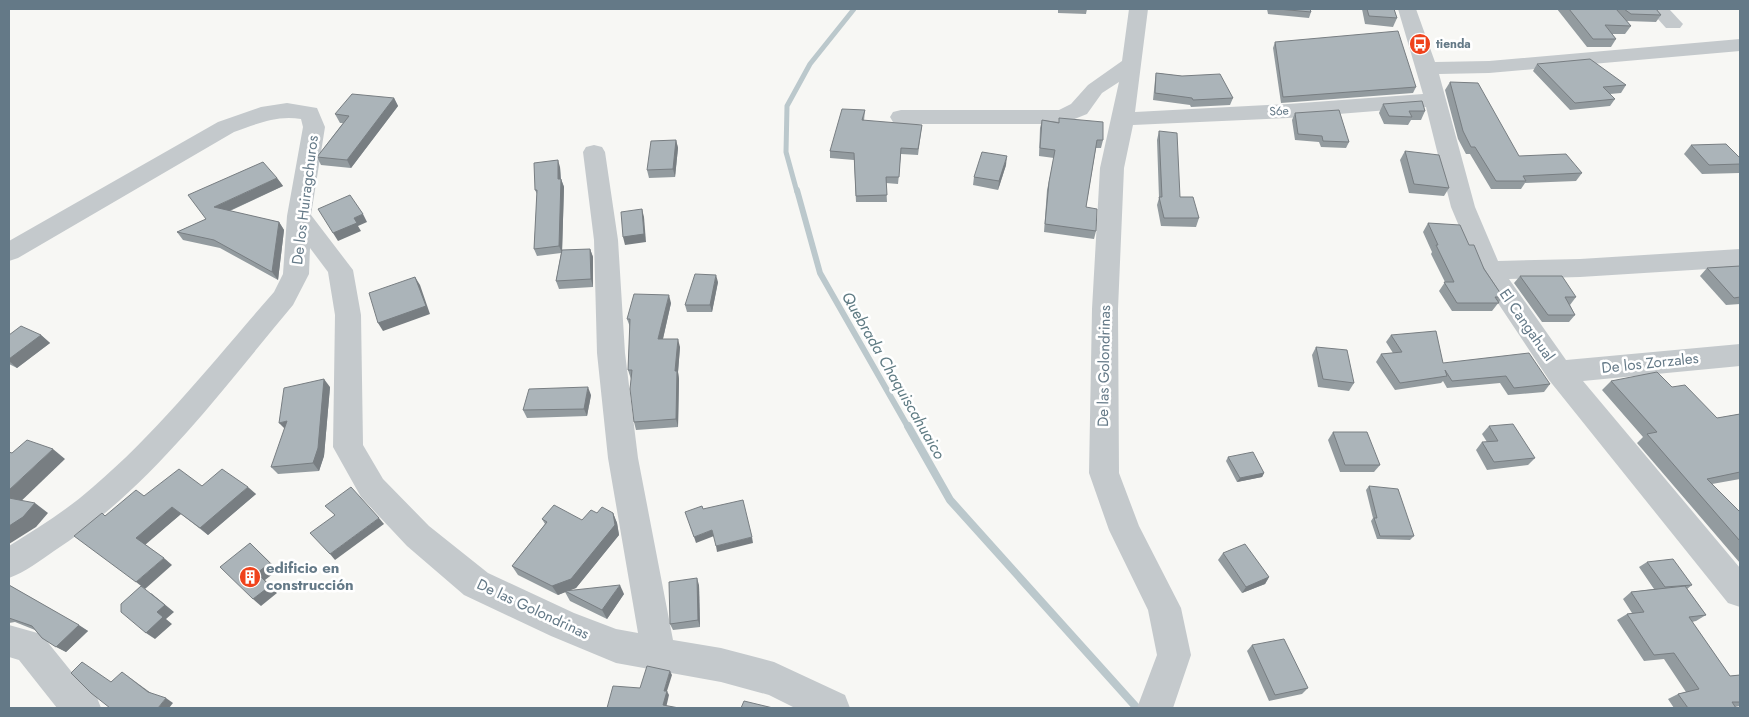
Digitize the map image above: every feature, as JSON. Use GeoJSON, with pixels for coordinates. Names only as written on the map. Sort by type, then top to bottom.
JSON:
{"type":"FeatureCollection","features":[{"type":"Feature","properties":{"kind":"street","name":"De las Golondrinas"},"geometry":{"type":"LineString","coordinates":[[1138,9],[1123,119],[1112,168],[1105,309],[1104,473],[1125,530],[1164,608],[1174,655],[1155,708]]}},
{"type":"Feature","properties":{"kind":"street","name":"El Cangahual"},"geometry":{"type":"LineString","coordinates":[[1407,9],[1427,68],[1463,207],[1488,270],[1559,372],[1740,592]]}},
{"type":"Feature","properties":{"kind":"street"},"geometry":{"type":"LineString","coordinates":[[1658,9],[1673,24]]}},
{"type":"Feature","properties":{"kind":"street"},"geometry":{"type":"LineString","coordinates":[[1427,68],[1489,67],[1740,45]]}},
{"type":"Feature","properties":{"kind":"street"},"geometry":{"type":"LineString","coordinates":[[901,118],[1062,117],[1079,109],[1095,89],[1132,63]]}},
{"type":"Feature","properties":{"kind":"street","name":"S6e"},"geometry":{"type":"LineString","coordinates":[[1123,119],[1435,100]]}},
{"type":"Feature","properties":{"kind":"street","name":"De los Huiragchuros"},"geometry":{"type":"LineString","coordinates":[[9,252],[226,127],[269,112],[287,110],[309,113],[312,118],[314,127],[300,216],[296,274],[284,298],[265,323],[147,457],[103,498],[9,563]]}},
{"type":"Feature","properties":{"kind":"street"},"geometry":{"type":"LineString","coordinates":[[594,152],[606,240],[611,353],[623,458],[659,654]]}},
{"type":"Feature","properties":{"kind":"street","name":"De las Golondrinas"},"geometry":{"type":"LineString","coordinates":[[300,216],[340,270],[348,315],[348,447],[372,488],[418,536],[476,584],[563,625],[616,646],[721,665],[774,679],[832,708]]}},
{"type":"Feature","properties":{"kind":"street"},"geometry":{"type":"LineString","coordinates":[[1488,270],[1580,268],[1740,258]]}},
{"type":"Feature","properties":{"kind":"street","name":"De los Zorzales"},"geometry":{"type":"LineString","coordinates":[[1559,372],[1740,355]]}},
{"type":"Feature","properties":{"kind":"street"},"geometry":{"type":"LineString","coordinates":[[9,641],[29,646],[67,693],[83,708]]}},
{"type":"Feature","properties":{"kind":"building"},"geometry":{"type":"Polygon","coordinates":[[[1278,9],[1310,9],[1311,12],[1278,9]]]}},
{"type":"Feature","properties":{"kind":"building"},"geometry":{"type":"Polygon","coordinates":[[[1367,9],[1394,9],[1397,18],[1369,16],[1367,9]]]}},
{"type":"Feature","properties":{"kind":"building"},"geometry":{"type":"Polygon","coordinates":[[[1569,9],[1616,9],[1631,26],[1605,25],[1616,39],[1593,39],[1569,9]]]}},
{"type":"Feature","properties":{"kind":"building"},"geometry":{"type":"Polygon","coordinates":[[[1624,9],[1656,9],[1661,15],[1631,14],[1624,9]]]}},
{"type":"Feature","properties":{"kind":"building"},"geometry":{"type":"Polygon","coordinates":[[[1398,31],[1416,87],[1283,97],[1275,42],[1398,31]]]}},
{"type":"Feature","properties":{"kind":"building"},"geometry":{"type":"Polygon","coordinates":[[[1590,59],[1626,85],[1603,87],[1615,99],[1575,103],[1537,64],[1590,59]]]}},
{"type":"Feature","properties":{"kind":"building"},"geometry":{"type":"Polygon","coordinates":[[[1156,73],[1182,76],[1220,74],[1233,98],[1193,100],[1192,98],[1155,93],[1156,73]]]}},
{"type":"Feature","properties":{"kind":"building"},"geometry":{"type":"Polygon","coordinates":[[[1450,82],[1478,83],[1519,156],[1566,154],[1582,173],[1523,176],[1526,181],[1496,181],[1475,147],[1471,147],[1463,131],[1450,82]]]}},
{"type":"Feature","properties":{"kind":"building"},"geometry":{"type":"Polygon","coordinates":[[[352,94],[394,98],[347,160],[317,157],[349,116],[335,114],[352,94]]]}},
{"type":"Feature","properties":{"kind":"building"},"geometry":{"type":"Polygon","coordinates":[[[1422,101],[1425,111],[1409,111],[1412,117],[1389,116],[1383,104],[1422,101]]]}},
{"type":"Feature","properties":{"kind":"building"},"geometry":{"type":"Polygon","coordinates":[[[842,109],[865,110],[862,120],[922,125],[918,149],[901,148],[899,177],[886,177],[887,195],[856,196],[854,153],[830,151],[842,109]]]}},
{"type":"Feature","properties":{"kind":"building"},"geometry":{"type":"Polygon","coordinates":[[[1339,110],[1349,142],[1323,141],[1322,136],[1298,134],[1295,113],[1339,110]]]}},
{"type":"Feature","properties":{"kind":"building"},"geometry":{"type":"Polygon","coordinates":[[[1059,118],[1103,122],[1103,140],[1097,140],[1086,207],[1097,209],[1096,231],[1045,224],[1049,182],[1055,150],[1040,148],[1042,120],[1059,123],[1059,118]]]}},
{"type":"Feature","properties":{"kind":"building"},"geometry":{"type":"Polygon","coordinates":[[[1159,131],[1177,133],[1180,197],[1193,197],[1199,218],[1164,218],[1159,197],[1162,197],[1159,131]]]}},
{"type":"Feature","properties":{"kind":"building"},"geometry":{"type":"Polygon","coordinates":[[[676,140],[673,169],[647,170],[651,141],[676,140]]]}},
{"type":"Feature","properties":{"kind":"building"},"geometry":{"type":"Polygon","coordinates":[[[1726,144],[1740,158],[1740,164],[1709,165],[1691,145],[1726,144]]]}},
{"type":"Feature","properties":{"kind":"building"},"geometry":{"type":"Polygon","coordinates":[[[1405,151],[1439,155],[1449,188],[1414,184],[1405,151]]]}},
{"type":"Feature","properties":{"kind":"building"},"geometry":{"type":"Polygon","coordinates":[[[982,152],[1007,156],[999,181],[974,177],[982,152]]]}},
{"type":"Feature","properties":{"kind":"building"},"geometry":{"type":"Polygon","coordinates":[[[558,160],[558,179],[561,179],[559,246],[534,249],[537,190],[535,190],[534,163],[558,160]]]}},
{"type":"Feature","properties":{"kind":"building"},"geometry":{"type":"Polygon","coordinates":[[[263,162],[277,178],[214,207],[279,222],[272,272],[214,240],[177,232],[206,219],[188,195],[263,162]]]}},
{"type":"Feature","properties":{"kind":"building"},"geometry":{"type":"Polygon","coordinates":[[[350,195],[363,214],[354,218],[357,223],[333,233],[318,209],[350,195]]]}},
{"type":"Feature","properties":{"kind":"building"},"geometry":{"type":"Polygon","coordinates":[[[642,209],[644,234],[623,237],[621,212],[642,209]]]}},
{"type":"Feature","properties":{"kind":"building"},"geometry":{"type":"Polygon","coordinates":[[[1428,223],[1460,225],[1469,245],[1474,245],[1484,269],[1503,297],[1495,297],[1499,303],[1457,303],[1444,282],[1454,282],[1436,245],[1438,245],[1428,223]]]}},
{"type":"Feature","properties":{"kind":"building"},"geometry":{"type":"Polygon","coordinates":[[[590,249],[591,279],[556,281],[562,250],[590,249]]]}},
{"type":"Feature","properties":{"kind":"building"},"geometry":{"type":"Polygon","coordinates":[[[1740,266],[1740,297],[1734,298],[1707,268],[1740,266]]]}},
{"type":"Feature","properties":{"kind":"building"},"geometry":{"type":"Polygon","coordinates":[[[695,274],[716,275],[710,305],[685,305],[695,274]]]}},
{"type":"Feature","properties":{"kind":"building"},"geometry":{"type":"Polygon","coordinates":[[[1520,276],[1562,276],[1576,297],[1565,297],[1575,315],[1548,315],[1520,276]]]}},
{"type":"Feature","properties":{"kind":"building"},"geometry":{"type":"Polygon","coordinates":[[[415,277],[426,306],[378,323],[369,293],[415,277]]]}},
{"type":"Feature","properties":{"kind":"building"},"geometry":{"type":"Polygon","coordinates":[[[634,294],[669,295],[658,339],[678,339],[675,371],[677,371],[676,419],[634,422],[630,389],[632,370],[628,370],[630,319],[627,319],[634,294]]]}},
{"type":"Feature","properties":{"kind":"building"},"geometry":{"type":"Polygon","coordinates":[[[21,326],[41,335],[9,359],[9,335],[21,326]]]}},
{"type":"Feature","properties":{"kind":"building"},"geometry":{"type":"Polygon","coordinates":[[[1436,331],[1443,363],[1529,353],[1550,384],[1514,388],[1506,376],[1452,381],[1445,370],[1447,376],[1400,383],[1381,354],[1402,352],[1391,335],[1436,331]]]}},
{"type":"Feature","properties":{"kind":"building"},"geometry":{"type":"Polygon","coordinates":[[[1316,347],[1347,350],[1354,383],[1323,379],[1316,347]]]}},
{"type":"Feature","properties":{"kind":"building"},"geometry":{"type":"Polygon","coordinates":[[[1657,372],[1672,387],[1685,385],[1717,418],[1740,414],[1740,472],[1707,479],[1740,512],[1740,541],[1647,434],[1657,432],[1611,381],[1657,372]]]}},
{"type":"Feature","properties":{"kind":"building"},"geometry":{"type":"Polygon","coordinates":[[[324,379],[318,448],[313,463],[271,467],[287,421],[279,423],[284,388],[324,379]]]}},
{"type":"Feature","properties":{"kind":"building"},"geometry":{"type":"Polygon","coordinates":[[[588,387],[584,409],[523,410],[529,389],[588,387]]]}},
{"type":"Feature","properties":{"kind":"building"},"geometry":{"type":"Polygon","coordinates":[[[1513,424],[1535,458],[1494,462],[1482,442],[1498,441],[1489,426],[1513,424]]]}},
{"type":"Feature","properties":{"kind":"building"},"geometry":{"type":"Polygon","coordinates":[[[1333,432],[1367,432],[1380,465],[1345,465],[1333,432]]]}},
{"type":"Feature","properties":{"kind":"building"},"geometry":{"type":"Polygon","coordinates":[[[27,440],[53,449],[9,490],[9,452],[12,453],[27,440]]]}},
{"type":"Feature","properties":{"kind":"building"},"geometry":{"type":"Polygon","coordinates":[[[1253,452],[1264,473],[1240,478],[1228,457],[1253,452]]]}},
{"type":"Feature","properties":{"kind":"building"},"geometry":{"type":"Polygon","coordinates":[[[179,469],[202,486],[222,469],[248,487],[200,528],[172,507],[136,538],[164,558],[136,582],[74,536],[102,513],[105,516],[136,490],[144,496],[179,469]]]}},
{"type":"Feature","properties":{"kind":"building"},"geometry":{"type":"Polygon","coordinates":[[[1369,486],[1398,489],[1414,536],[1380,536],[1374,518],[1377,518],[1369,486]]]}},
{"type":"Feature","properties":{"kind":"building"},"geometry":{"type":"Polygon","coordinates":[[[351,487],[379,518],[330,554],[310,533],[335,515],[325,506],[351,487]]]}},
{"type":"Feature","properties":{"kind":"building"},"geometry":{"type":"Polygon","coordinates":[[[9,498],[35,503],[23,517],[9,526],[9,498]]]}},
{"type":"Feature","properties":{"kind":"building"},"geometry":{"type":"Polygon","coordinates":[[[743,500],[752,537],[716,546],[712,530],[694,537],[685,512],[702,506],[703,509],[743,500]]]}},
{"type":"Feature","properties":{"kind":"building"},"geometry":{"type":"Polygon","coordinates":[[[554,505],[582,520],[591,510],[597,513],[602,507],[613,513],[615,525],[571,579],[552,586],[512,566],[547,522],[542,519],[554,505]]]}},
{"type":"Feature","properties":{"kind":"building","name":"edificio en construcción"},"geometry":{"type":"Polygon","coordinates":[[[250,543],[270,563],[257,573],[270,586],[253,599],[220,567],[250,543]]]}},
{"type":"Feature","properties":{"kind":"building"},"geometry":{"type":"Polygon","coordinates":[[[1245,544],[1269,577],[1246,587],[1223,553],[1245,544]]]}},
{"type":"Feature","properties":{"kind":"building"},"geometry":{"type":"Polygon","coordinates":[[[1673,559],[1692,585],[1665,587],[1647,562],[1673,559]]]}},
{"type":"Feature","properties":{"kind":"building"},"geometry":{"type":"Polygon","coordinates":[[[697,578],[698,620],[670,624],[669,582],[697,578]]]}},
{"type":"Feature","properties":{"kind":"building"},"geometry":{"type":"Polygon","coordinates":[[[9,585],[79,625],[56,647],[42,638],[32,626],[9,618],[9,585]]]}},
{"type":"Feature","properties":{"kind":"building"},"geometry":{"type":"Polygon","coordinates":[[[620,585],[602,610],[565,591],[620,585]]]}},
{"type":"Feature","properties":{"kind":"building"},"geometry":{"type":"Polygon","coordinates":[[[141,586],[165,605],[157,612],[163,617],[146,633],[121,612],[121,604],[141,586]]]}},
{"type":"Feature","properties":{"kind":"building"},"geometry":{"type":"Polygon","coordinates":[[[1685,586],[1706,615],[1689,617],[1730,676],[1740,675],[1740,702],[1732,702],[1736,708],[1688,708],[1678,694],[1699,689],[1674,653],[1654,655],[1627,614],[1644,612],[1631,592],[1685,586]]]}},
{"type":"Feature","properties":{"kind":"building"},"geometry":{"type":"Polygon","coordinates":[[[1284,639],[1308,688],[1275,695],[1252,645],[1284,639]]]}},
{"type":"Feature","properties":{"kind":"building"},"geometry":{"type":"Polygon","coordinates":[[[82,662],[111,682],[122,672],[148,692],[166,698],[158,708],[110,708],[91,693],[71,673],[82,662]]]}},
{"type":"Feature","properties":{"kind":"building"},"geometry":{"type":"Polygon","coordinates":[[[647,666],[670,671],[664,691],[667,691],[663,705],[679,708],[607,708],[613,686],[640,688],[647,666]]]}},
{"type":"Feature","properties":{"kind":"building"},"geometry":{"type":"Polygon","coordinates":[[[744,701],[773,708],[741,708],[744,701]]]}},
{"type":"Feature","properties":{"kind":"waterway","name":"Quebrada Chaquiscahuaico"},"geometry":{"type":"LineString","coordinates":[[797,192],[786,152],[787,106],[810,64],[854,9]]}},
{"type":"Feature","properties":{"kind":"waterway","name":"Quebrada Chaquiscahuaico"},"geometry":{"type":"LineString","coordinates":[[797,190],[820,273],[908,427]]}},
{"type":"Feature","properties":{"kind":"waterway","name":"Quebrada Chaquiscahuaico"},"geometry":{"type":"LineString","coordinates":[[908,426],[950,500],[1137,708]]}},
{"type":"Feature","properties":{"kind":"place","name":"tienda"},"geometry":{"type":"Point","coordinates":[1420,44]}},
{"type":"Feature","properties":{"kind":"place","name":"edificio en construcción"},"geometry":{"type":"Point","coordinates":[250,577]}}]}
